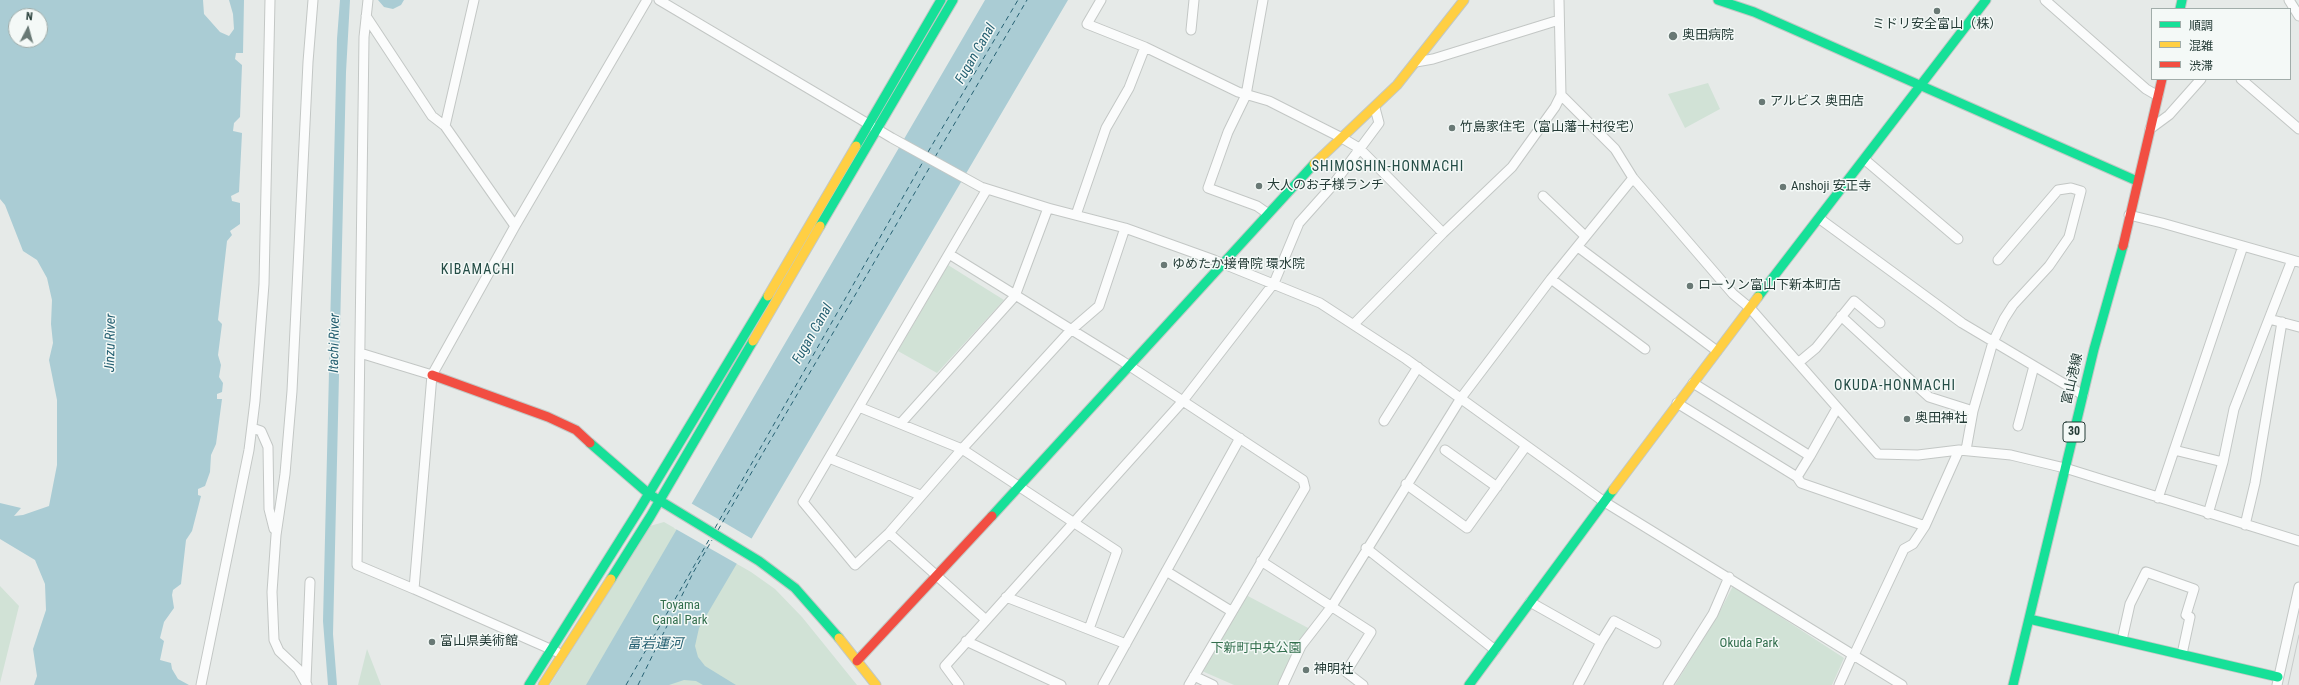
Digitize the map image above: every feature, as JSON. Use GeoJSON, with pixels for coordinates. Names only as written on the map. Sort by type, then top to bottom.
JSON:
{"type":"FeatureCollection","features":[{"type":"Feature","properties":{"kind":"street"},"geometry":{"type":"LineString","coordinates":[[201,685],[252,428],[264,284],[270,0]]}},
{"type":"Feature","properties":{"kind":"street"},"geometry":{"type":"LineString","coordinates":[[307,683],[298,669],[279,651],[274,640],[272,592],[276,535],[285,474],[292,390],[308,62],[313,0]]}},
{"type":"Feature","properties":{"kind":"street"},"geometry":{"type":"LineString","coordinates":[[368,0],[364,37],[357,565],[552,649],[561,655]]}},
{"type":"Feature","properties":{"kind":"street"},"geometry":{"type":"LineString","coordinates":[[445,126],[474,0]]}},
{"type":"Feature","properties":{"kind":"street"},"geometry":{"type":"LineString","coordinates":[[414,589],[432,375],[515,226],[647,0]]}},
{"type":"Feature","properties":{"kind":"street"},"geometry":{"type":"LineString","coordinates":[[659,0],[877,130],[987,189],[1048,208],[1124,228],[1222,263],[1320,303],[1418,367],[1603,501],[1729,577],[1902,685]]}},
{"type":"Feature","properties":{"kind":"street"},"geometry":{"type":"LineString","coordinates":[[528,685],[649,494],[751,325],[940,0]]}},
{"type":"Feature","properties":{"kind":"street"},"geometry":{"type":"LineString","coordinates":[[543,685],[561,655],[593,609],[658,501],[953,0]]}},
{"type":"Feature","properties":{"kind":"street"},"geometry":{"type":"LineString","coordinates":[[1100,0],[1087,24],[1145,47],[1214,82],[1269,101],[1342,138],[1359,148],[1443,233]]}},
{"type":"Feature","properties":{"kind":"street"},"geometry":{"type":"LineString","coordinates":[[1191,30],[1194,0]]}},
{"type":"Feature","properties":{"kind":"street"},"geometry":{"type":"LineString","coordinates":[[1263,0],[1246,94],[1228,132],[1208,188],[1257,206],[1267,213]]}},
{"type":"Feature","properties":{"kind":"street"},"geometry":{"type":"LineString","coordinates":[[857,661],[1020,486],[1298,179],[1375,108],[1416,62],[1464,0]]}},
{"type":"Feature","properties":{"kind":"street"},"geometry":{"type":"LineString","coordinates":[[1354,324],[1443,233],[1512,167],[1555,107],[1561,95],[1559,0]]}},
{"type":"Feature","properties":{"kind":"street"},"geometry":{"type":"LineString","coordinates":[[1718,0],[1754,12],[1921,84],[2137,181]]}},
{"type":"Feature","properties":{"kind":"street"},"geometry":{"type":"LineString","coordinates":[[1469,685],[1603,501],[1986,0]]}},
{"type":"Feature","properties":{"kind":"street"},"geometry":{"type":"LineString","coordinates":[[2045,0],[2146,89],[2158,96]]}},
{"type":"Feature","properties":{"kind":"street"},"geometry":{"type":"LineString","coordinates":[[2289,0],[2299,16]]}},
{"type":"Feature","properties":{"kind":"street"},"geometry":{"type":"LineString","coordinates":[[366,16],[432,116],[445,126],[515,226]]}},
{"type":"Feature","properties":{"kind":"street"},"geometry":{"type":"LineString","coordinates":[[1416,62],[1433,59],[1559,20]]}},
{"type":"Feature","properties":{"kind":"street"},"geometry":{"type":"LineString","coordinates":[[1076,215],[1106,128],[1130,88],[1145,47]]}},
{"type":"Feature","properties":{"kind":"street","name":"富山港線"},"geometry":{"type":"LineString","coordinates":[[2013,685],[2094,349],[2114,283],[2162,80]]}},
{"type":"Feature","properties":{"kind":"street"},"geometry":{"type":"LineString","coordinates":[[2150,129],[2169,115],[2199,80]]}},
{"type":"Feature","properties":{"kind":"street"},"geometry":{"type":"LineString","coordinates":[[2242,80],[2299,129]]}},
{"type":"Feature","properties":{"kind":"street"},"geometry":{"type":"LineString","coordinates":[[1561,95],[1615,149],[1634,178],[1733,294],[1750,308],[1878,454],[1918,455],[1963,450],[2011,456],[2065,468],[2208,514],[2299,541]]}},
{"type":"Feature","properties":{"kind":"street"},"geometry":{"type":"LineString","coordinates":[[959,685],[945,666],[985,619],[1182,402],[1274,283],[1299,224],[1332,186],[1379,123],[1375,108]]}},
{"type":"Feature","properties":{"kind":"street"},"geometry":{"type":"LineString","coordinates":[[1864,159],[1958,239]]}},
{"type":"Feature","properties":{"kind":"street"},"geometry":{"type":"LineString","coordinates":[[1283,685],[1301,646],[1332,606],[1366,548],[1461,398],[1585,236],[1634,178]]}},
{"type":"Feature","properties":{"kind":"street"},"geometry":{"type":"LineString","coordinates":[[1839,685],[1904,549],[1913,544],[1925,526],[1963,450],[1994,342],[2004,319],[2013,305],[2049,266],[2069,237],[2081,191],[2071,188],[2058,190],[1998,260]]}},
{"type":"Feature","properties":{"kind":"street"},"geometry":{"type":"LineString","coordinates":[[987,189],[803,502],[855,565],[889,533],[920,495],[1070,331],[1099,306],[1124,228]]}},
{"type":"Feature","properties":{"kind":"street"},"geometry":{"type":"LineString","coordinates":[[1543,196],[1585,236]]}},
{"type":"Feature","properties":{"kind":"street"},"geometry":{"type":"LineString","coordinates":[[901,423],[1015,296],[1048,208]]}},
{"type":"Feature","properties":{"kind":"street"},"geometry":{"type":"LineString","coordinates":[[2129,215],[2295,261],[2269,319],[2234,409],[2223,462],[2208,514]]}},
{"type":"Feature","properties":{"kind":"street"},"geometry":{"type":"LineString","coordinates":[[1820,219],[1962,323],[2083,395]]}},
{"type":"Feature","properties":{"kind":"street"},"geometry":{"type":"LineString","coordinates":[[2158,498],[2244,246]]}},
{"type":"Feature","properties":{"kind":"street"},"geometry":{"type":"LineString","coordinates":[[1578,247],[1717,351]]}},
{"type":"Feature","properties":{"kind":"street"},"geometry":{"type":"LineString","coordinates":[[949,254],[1128,366],[1303,480],[1305,488],[1231,611],[1189,685]]}},
{"type":"Feature","properties":{"kind":"street"},"geometry":{"type":"LineString","coordinates":[[1551,280],[1645,349]]}},
{"type":"Feature","properties":{"kind":"street"},"geometry":{"type":"LineString","coordinates":[[1798,363],[1816,348],[1854,301],[1880,323]]}},
{"type":"Feature","properties":{"kind":"street"},"geometry":{"type":"LineString","coordinates":[[1842,316],[1929,397],[1973,411]]}},
{"type":"Feature","properties":{"kind":"street"},"geometry":{"type":"LineString","coordinates":[[2269,319],[2299,327]]}},
{"type":"Feature","properties":{"kind":"street"},"geometry":{"type":"LineString","coordinates":[[2245,525],[2255,483],[2282,322]]}},
{"type":"Feature","properties":{"kind":"street"},"geometry":{"type":"LineString","coordinates":[[360,353],[432,375],[565,424],[576,430],[658,501],[759,561],[795,588],[876,685]]}},
{"type":"Feature","properties":{"kind":"street"},"geometry":{"type":"LineString","coordinates":[[2018,426],[2034,366]]}},
{"type":"Feature","properties":{"kind":"street"},"geometry":{"type":"LineString","coordinates":[[1384,420],[1418,367]]}},
{"type":"Feature","properties":{"kind":"street"},"geometry":{"type":"LineString","coordinates":[[1693,383],[1810,456]]}},
{"type":"Feature","properties":{"kind":"street"},"geometry":{"type":"LineString","coordinates":[[1677,403],[1797,477],[1801,483],[1925,526]]}},
{"type":"Feature","properties":{"kind":"street"},"geometry":{"type":"LineString","coordinates":[[859,407],[962,449],[1074,521],[1117,551],[1089,629]]}},
{"type":"Feature","properties":{"kind":"street"},"geometry":{"type":"LineString","coordinates":[[1797,477],[1837,408]]}},
{"type":"Feature","properties":{"kind":"street"},"geometry":{"type":"LineString","coordinates":[[252,428],[261,431],[268,447],[269,509],[276,535]]}},
{"type":"Feature","properties":{"kind":"street"},"geometry":{"type":"LineString","coordinates":[[1103,685],[1240,438]]}},
{"type":"Feature","properties":{"kind":"street"},"geometry":{"type":"LineString","coordinates":[[1406,484],[1467,528],[1526,446]]}},
{"type":"Feature","properties":{"kind":"street"},"geometry":{"type":"LineString","coordinates":[[1445,450],[1497,487]]}},
{"type":"Feature","properties":{"kind":"street"},"geometry":{"type":"LineString","coordinates":[[2174,450],[2223,462]]}},
{"type":"Feature","properties":{"kind":"street"},"geometry":{"type":"LineString","coordinates":[[829,458],[920,495]]}},
{"type":"Feature","properties":{"kind":"street"},"geometry":{"type":"LineString","coordinates":[[889,533],[985,619]]}},
{"type":"Feature","properties":{"kind":"street"},"geometry":{"type":"LineString","coordinates":[[1366,548],[1495,650]]}},
{"type":"Feature","properties":{"kind":"street"},"geometry":{"type":"LineString","coordinates":[[1261,561],[1371,632],[1346,672],[1363,685]]}},
{"type":"Feature","properties":{"kind":"street"},"geometry":{"type":"LineString","coordinates":[[1166,571],[1231,611]]}},
{"type":"Feature","properties":{"kind":"street"},"geometry":{"type":"LineString","coordinates":[[2122,640],[2130,604],[2146,572],[2194,589],[2186,615],[2190,617],[2182,654]]}},
{"type":"Feature","properties":{"kind":"street"},"geometry":{"type":"LineString","coordinates":[[1668,685],[1713,614],[1729,577]]}},
{"type":"Feature","properties":{"kind":"street"},"geometry":{"type":"LineString","coordinates":[[307,683],[310,582]]}},
{"type":"Feature","properties":{"kind":"street"},"geometry":{"type":"LineString","coordinates":[[2029,619],[2182,654],[2278,681],[2299,587]]}},
{"type":"Feature","properties":{"kind":"street"},"geometry":{"type":"LineString","coordinates":[[1006,597],[1126,644]]}},
{"type":"Feature","properties":{"kind":"street"},"geometry":{"type":"LineString","coordinates":[[1530,602],[1601,642]]}},
{"type":"Feature","properties":{"kind":"street"},"geometry":{"type":"LineString","coordinates":[[1578,685],[1614,621],[1656,643]]}},
{"type":"Feature","properties":{"kind":"street"},"geometry":{"type":"LineString","coordinates":[[966,642],[1061,685]]}},
{"type":"Feature","properties":{"kind":"street"},"geometry":{"type":"LineString","coordinates":[[1194,676],[1213,685]]}},
{"type":"Feature","properties":{"kind":"green space"},"geometry":{"type":"Polygon","coordinates":[[[1708,83],[1720,109],[1685,128],[1668,94],[1708,83]]]}},
{"type":"Feature","properties":{"kind":"green space"},"geometry":{"type":"Polygon","coordinates":[[[948,265],[1004,300],[937,373],[898,351],[948,265]]]}},
{"type":"Feature","properties":{"kind":"green space","name":"Toyama Canal Park"},"geometry":{"type":"Polygon","coordinates":[[[664,522],[751,572],[775,589],[802,617],[857,685],[550,685],[650,526],[664,522]]]}},
{"type":"Feature","properties":{"kind":"green space"},"geometry":{"type":"Polygon","coordinates":[[[0,586],[19,606],[0,683],[0,586]]]}},
{"type":"Feature","properties":{"kind":"green space","name":"Okuda Park"},"geometry":{"type":"Polygon","coordinates":[[[1733,586],[1844,658],[1832,685],[1675,685],[1719,613],[1733,586]]]}},
{"type":"Feature","properties":{"kind":"green space","name":"下新町中央公園"},"geometry":{"type":"Polygon","coordinates":[[[1246,595],[1310,629],[1294,650],[1279,685],[1234,685],[1202,671],[1246,595]]]}},
{"type":"Feature","properties":{"kind":"green space"},"geometry":{"type":"Polygon","coordinates":[[[367,649],[381,685],[358,685],[367,649]]]}},
{"type":"Feature","properties":{"kind":"water","name":"Jinzu River"},"geometry":{"type":"Polygon","coordinates":[[[0,0],[203,0],[204,14],[220,32],[229,36],[234,29],[233,14],[229,0],[244,0],[243,53],[236,53],[235,59],[242,65],[240,117],[234,123],[233,131],[242,133],[239,192],[231,196],[232,201],[240,203],[240,224],[230,231],[232,235],[227,241],[218,320],[222,324],[218,355],[221,365],[219,377],[223,383],[222,392],[217,394],[217,399],[222,399],[216,444],[211,455],[210,472],[205,486],[198,489],[198,495],[201,496],[192,531],[186,540],[181,584],[173,590],[172,595],[174,608],[164,622],[160,638],[164,641],[160,660],[171,663],[172,669],[178,679],[189,685],[34,685],[37,676],[33,649],[46,610],[45,584],[35,560],[0,539],[0,503],[21,508],[14,516],[23,515],[49,506],[57,465],[57,400],[49,360],[53,343],[51,324],[52,300],[47,278],[37,260],[23,251],[5,205],[0,199],[0,0]]]}},
{"type":"Feature","properties":{"kind":"water","name":"Itachi River"},"geometry":{"type":"Polygon","coordinates":[[[340,0],[350,0],[346,72],[333,634],[337,685],[328,685],[323,621],[337,39],[340,0]]]}},
{"type":"Feature","properties":{"kind":"water"},"geometry":{"type":"Polygon","coordinates":[[[378,0],[404,0],[401,5],[393,9],[384,7],[378,0]]]}},
{"type":"Feature","properties":{"kind":"water","name":"富岩運河"},"geometry":{"type":"Polygon","coordinates":[[[985,0],[1068,0],[699,628],[695,646],[698,657],[705,666],[736,685],[703,685],[696,681],[684,680],[669,685],[586,685],[985,0]]]}},
{"type":"Feature","properties":{"kind":"pier"},"geometry":{"type":"Polygon","coordinates":[[[689,502],[754,540],[739,565],[674,528],[689,502]]]}},
{"type":"Feature","properties":{"kind":"ferry route"},"geometry":{"type":"LineString","coordinates":[[928,152],[1018,0]]}},
{"type":"Feature","properties":{"kind":"ferry route"},"geometry":{"type":"LineString","coordinates":[[935,157],[1027,0]]}},
{"type":"Feature","properties":{"kind":"ferry route"},"geometry":{"type":"LineString","coordinates":[[715,528],[924,160]]}},
{"type":"Feature","properties":{"kind":"ferry route"},"geometry":{"type":"LineString","coordinates":[[718,530],[931,165]]}},
{"type":"Feature","properties":{"kind":"ferry route"},"geometry":{"type":"LineString","coordinates":[[626,685],[710,538]]}},
{"type":"Feature","properties":{"kind":"ferry route"},"geometry":{"type":"LineString","coordinates":[[638,685],[693,573],[712,540]]}},
{"type":"Feature","properties":{"kind":"tram line"},"geometry":{"type":"LineString","coordinates":[[2288,685],[2299,635]]}},
{"type":"Feature","properties":{"kind":"traffic: fast"},"geometry":{"type":"LineString","coordinates":[[856,146],[941,0]]}},
{"type":"Feature","properties":{"kind":"traffic: fast"},"geometry":{"type":"LineString","coordinates":[[820,226],[953,0]]}},
{"type":"Feature","properties":{"kind":"traffic: fast"},"geometry":{"type":"LineString","coordinates":[[1718,0],[1754,12],[2137,181]]}},
{"type":"Feature","properties":{"kind":"traffic: fast"},"geometry":{"type":"LineString","coordinates":[[1758,297],[1986,0]]}},
{"type":"Feature","properties":{"kind":"traffic: fast"},"geometry":{"type":"LineString","coordinates":[[2180,8],[2182,0]]}},
{"type":"Feature","properties":{"kind":"traffic: fast"},"geometry":{"type":"LineString","coordinates":[[992,516],[1314,164]]}},
{"type":"Feature","properties":{"kind":"traffic: fast"},"geometry":{"type":"LineString","coordinates":[[2013,685],[2094,349],[2123,246]]}},
{"type":"Feature","properties":{"kind":"traffic: fast"},"geometry":{"type":"LineString","coordinates":[[529,685],[639,510],[768,296]]}},
{"type":"Feature","properties":{"kind":"traffic: fast"},"geometry":{"type":"LineString","coordinates":[[611,579],[650,517],[753,341]]}},
{"type":"Feature","properties":{"kind":"traffic: fast"},"geometry":{"type":"LineString","coordinates":[[590,443],[649,494],[759,561],[795,588],[839,638]]}},
{"type":"Feature","properties":{"kind":"traffic: fast"},"geometry":{"type":"LineString","coordinates":[[1469,685],[1613,490]]}},
{"type":"Feature","properties":{"kind":"traffic: fast"},"geometry":{"type":"LineString","coordinates":[[2029,619],[2278,677]]}},
{"type":"Feature","properties":{"kind":"traffic: slow"},"geometry":{"type":"LineString","coordinates":[[1314,164],[1397,85],[1464,0]]}},
{"type":"Feature","properties":{"kind":"traffic: slow"},"geometry":{"type":"LineString","coordinates":[[768,296],[856,146]]}},
{"type":"Feature","properties":{"kind":"traffic: slow"},"geometry":{"type":"LineString","coordinates":[[753,341],[820,226]]}},
{"type":"Feature","properties":{"kind":"traffic: slow"},"geometry":{"type":"LineString","coordinates":[[1613,490],[1758,297]]}},
{"type":"Feature","properties":{"kind":"traffic: slow"},"geometry":{"type":"LineString","coordinates":[[543,685],[611,579]]}},
{"type":"Feature","properties":{"kind":"traffic: slow"},"geometry":{"type":"LineString","coordinates":[[839,638],[876,685]]}},
{"type":"Feature","properties":{"kind":"traffic: jam"},"geometry":{"type":"LineString","coordinates":[[2123,246],[2162,80]]}},
{"type":"Feature","properties":{"kind":"traffic: jam"},"geometry":{"type":"LineString","coordinates":[[432,375],[548,417],[576,430],[590,443]]}},
{"type":"Feature","properties":{"kind":"traffic: jam"},"geometry":{"type":"LineString","coordinates":[[857,661],[992,516]]}},
{"type":"Feature","properties":{"kind":"place","name":"ミドリ安全富山（株）"},"geometry":{"type":"Point","coordinates":[1937,11]}},
{"type":"Feature","properties":{"kind":"place","name":"奥田病院"},"geometry":{"type":"Point","coordinates":[1673,36]}},
{"type":"Feature","properties":{"kind":"place","name":"アルビス 奥田店"},"geometry":{"type":"Point","coordinates":[1762,102]}},
{"type":"Feature","properties":{"kind":"place","name":"竹島家住宅（富山藩十村役宅）"},"geometry":{"type":"Point","coordinates":[1452,128]}},
{"type":"Feature","properties":{"kind":"place","name":"大人のお子様ランチ"},"geometry":{"type":"Point","coordinates":[1259,186]}},
{"type":"Feature","properties":{"kind":"place","name":"Anshoji 安正寺"},"geometry":{"type":"Point","coordinates":[1783,187]}},
{"type":"Feature","properties":{"kind":"place","name":"ゆめたか接骨院 環水院"},"geometry":{"type":"Point","coordinates":[1164,265]}},
{"type":"Feature","properties":{"kind":"place","name":"ローソン富山下新本町店"},"geometry":{"type":"Point","coordinates":[1690,286]}},
{"type":"Feature","properties":{"kind":"place","name":"奥田神社"},"geometry":{"type":"Point","coordinates":[1907,419]}},
{"type":"Feature","properties":{"kind":"place","name":"富山県美術館"},"geometry":{"type":"Point","coordinates":[432,642]}},
{"type":"Feature","properties":{"kind":"place","name":"神明社"},"geometry":{"type":"Point","coordinates":[1306,670]}},
{"type":"Feature","properties":{"kind":"district","name":"SHIMOSHIN-HONMACHI"},"geometry":{"type":"Point","coordinates":[1388,167]}},
{"type":"Feature","properties":{"kind":"district","name":"KIBAMACHI"},"geometry":{"type":"Point","coordinates":[478,270]}},
{"type":"Feature","properties":{"kind":"district","name":"OKUDA-HONMACHI"},"geometry":{"type":"Point","coordinates":[1895,386]}},
{"type":"Feature","properties":{"kind":"water label","name":"Fugan Canal"},"geometry":{"type":"Point","coordinates":[976,54]}},
{"type":"Feature","properties":{"kind":"water label","name":"Fugan Canal"},"geometry":{"type":"Point","coordinates":[813,334]}}]}
